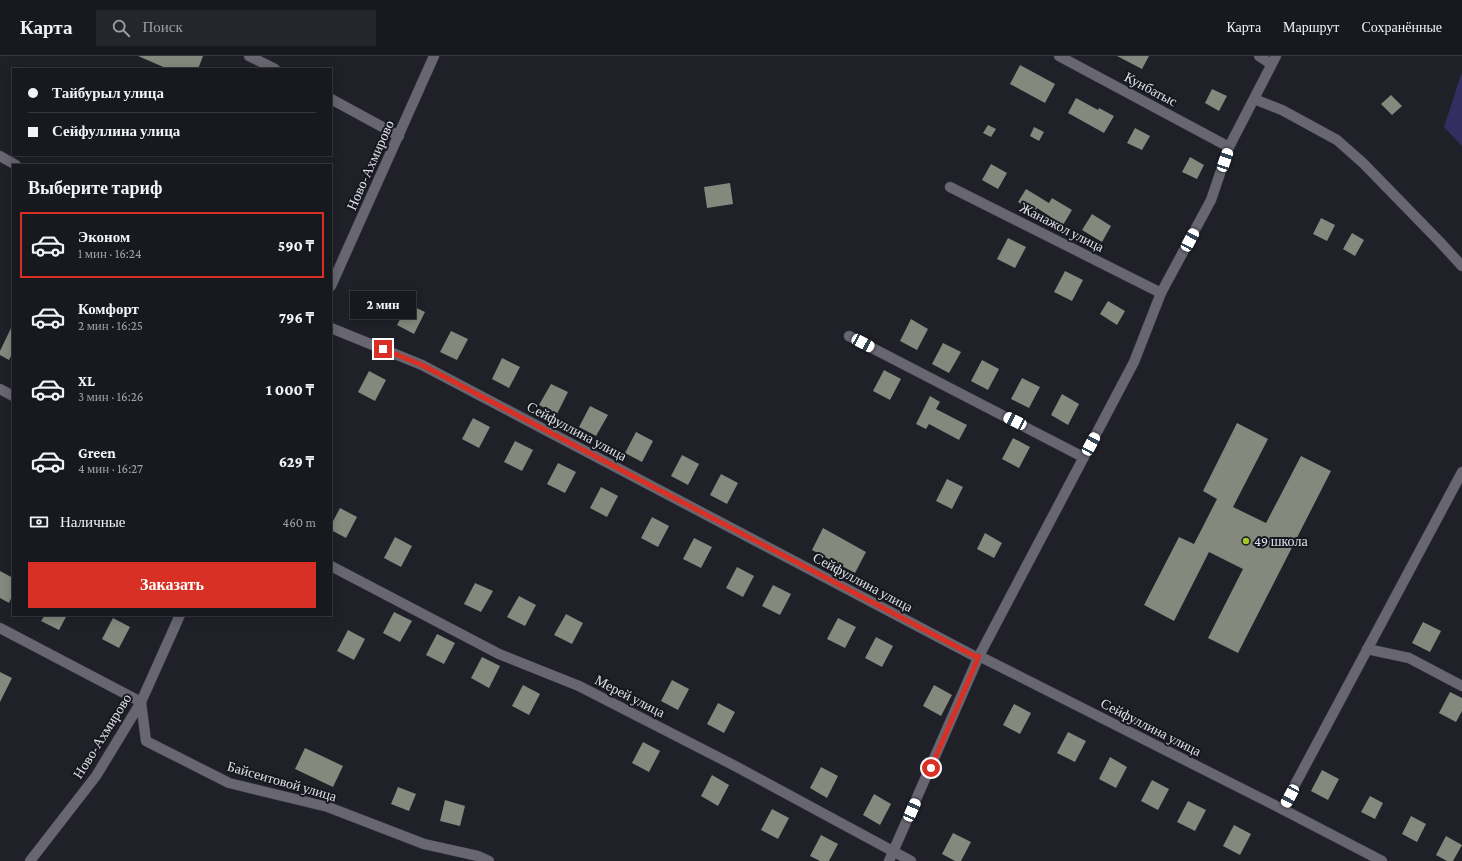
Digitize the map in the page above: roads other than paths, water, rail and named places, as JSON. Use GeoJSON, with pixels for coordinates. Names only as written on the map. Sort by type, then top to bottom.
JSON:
{"type":"FeatureCollection","features":[{"type":"Feature","properties":{"kind":"street"},"geometry":{"type":"LineString","coordinates":[[249,56],[273,68]]}},
{"type":"Feature","properties":{"kind":"street","name":"Ново-Ахмирово"},"geometry":{"type":"LineString","coordinates":[[332,284],[434,56]]}},
{"type":"Feature","properties":{"kind":"street","name":"Кунбатыс"},"geometry":{"type":"LineString","coordinates":[[1059,56],[1230,147]]}},
{"type":"Feature","properties":{"kind":"street"},"geometry":{"type":"LineString","coordinates":[[889,861],[979,656],[1134,362],[1161,293],[1211,200],[1230,147],[1274,60],[1259,56]]}},
{"type":"Feature","properties":{"kind":"street"},"geometry":{"type":"LineString","coordinates":[[1254,99],[1282,110],[1337,140],[1363,163],[1440,241],[1462,266]]}},
{"type":"Feature","properties":{"kind":"street"},"geometry":{"type":"LineString","coordinates":[[332,100],[399,136]]}},
{"type":"Feature","properties":{"kind":"street"},"geometry":{"type":"LineString","coordinates":[[0,156],[14,164]]}},
{"type":"Feature","properties":{"kind":"street","name":"Жанажол улица"},"geometry":{"type":"LineString","coordinates":[[950,187],[1161,293]]}},
{"type":"Feature","properties":{"kind":"street","name":"Сейфуллина улица"},"geometry":{"type":"LineString","coordinates":[[332,328],[422,365],[978,658],[979,656],[1380,860]]}},
{"type":"Feature","properties":{"kind":"street"},"geometry":{"type":"LineString","coordinates":[[849,336],[1084,457]]}},
{"type":"Feature","properties":{"kind":"street"},"geometry":{"type":"LineString","coordinates":[[0,389],[12,395]]}},
{"type":"Feature","properties":{"kind":"street"},"geometry":{"type":"LineString","coordinates":[[1282,809],[1367,649],[1457,490],[1462,472]]}},
{"type":"Feature","properties":{"kind":"street","name":"Мерей улица"},"geometry":{"type":"LineString","coordinates":[[332,567],[499,654],[586,689],[737,767],[911,861]]}},
{"type":"Feature","properties":{"kind":"street","name":"Ново-Ахмирово"},"geometry":{"type":"LineString","coordinates":[[30,861],[96,776],[141,702],[180,616]]}},
{"type":"Feature","properties":{"kind":"street"},"geometry":{"type":"LineString","coordinates":[[0,628],[141,702]]}},
{"type":"Feature","properties":{"kind":"street"},"geometry":{"type":"LineString","coordinates":[[1367,649],[1409,658],[1462,686]]}},
{"type":"Feature","properties":{"kind":"street","name":"Байсеитовой улица"},"geometry":{"type":"LineString","coordinates":[[141,702],[146,740],[229,783],[328,807],[424,844],[478,856],[489,861]]}},
{"type":"Feature","properties":{"kind":"place","name":"49 школа"},"geometry":{"type":"Point","coordinates":[1246,541]}}]}
